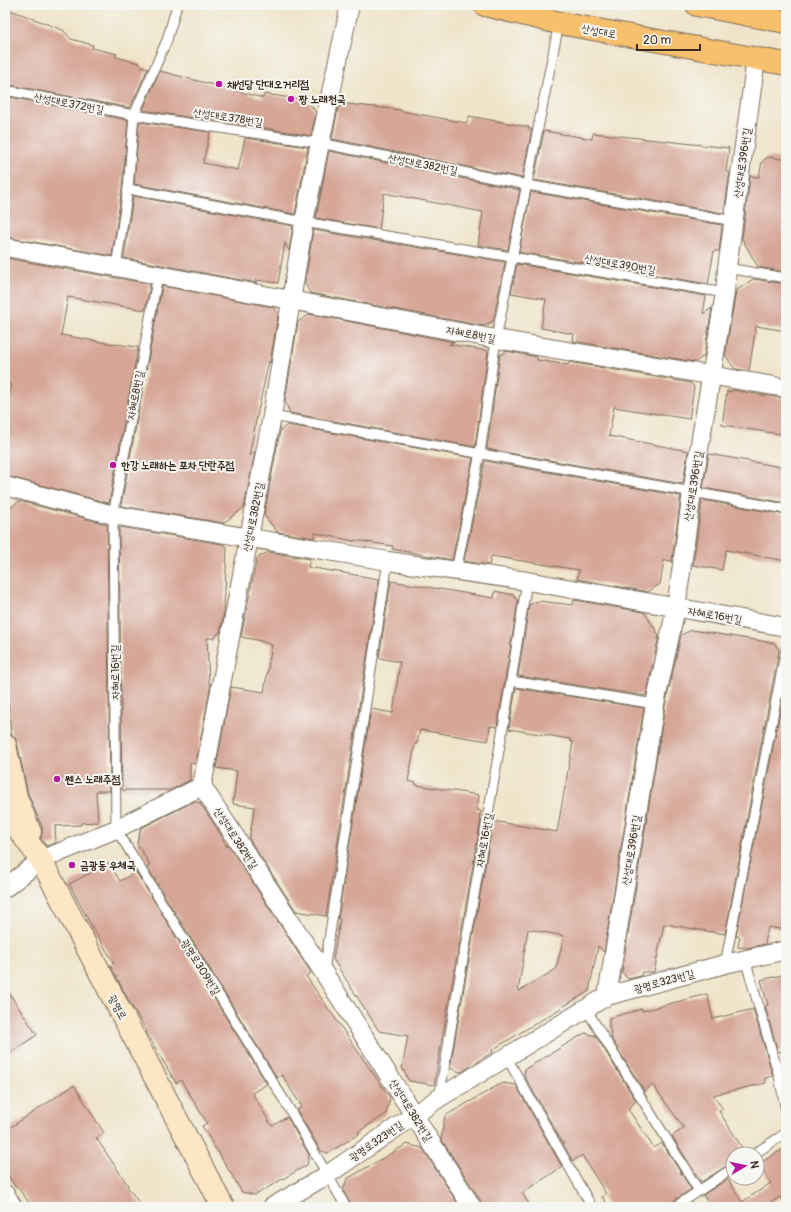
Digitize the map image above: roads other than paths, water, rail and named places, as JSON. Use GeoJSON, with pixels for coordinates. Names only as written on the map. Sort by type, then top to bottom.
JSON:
{"type":"FeatureCollection","features":[{"type":"Feature","properties":{"kind":"main road","name":"산성대로"},"geometry":{"type":"LineString","coordinates":[[485,5],[559,24],[786,64]]}},
{"type":"Feature","properties":{"kind":"main road"},"geometry":{"type":"LineString","coordinates":[[697,5],[786,22]]}},
{"type":"Feature","properties":{"kind":"main road"},"geometry":{"type":"LineString","coordinates":[[5,745],[16,797],[41,860]]}},
{"type":"Feature","properties":{"kind":"main road","name":"광명로"},"geometry":{"type":"LineString","coordinates":[[5,811],[41,860],[223,1207]]}},
{"type":"Feature","properties":{"kind":"street","name":"산성대로382번길"},"geometry":{"type":"LineString","coordinates":[[350,5],[304,222],[272,416],[202,786],[324,973],[472,1207]]}},
{"type":"Feature","properties":{"kind":"street","name":"산성대로396번길"},"geometry":{"type":"LineString","coordinates":[[607,996],[655,704],[676,608],[692,492],[724,294],[756,59]]}},
{"type":"Feature","properties":{"kind":"street","name":"자혜로8번길"},"geometry":{"type":"LineString","coordinates":[[5,247],[158,274],[496,339],[786,388]]}},
{"type":"Feature","properties":{"kind":"street","name":"자혜로16번길"},"geometry":{"type":"LineString","coordinates":[[5,486],[113,514],[388,561],[527,581],[786,627]]}},
{"type":"Feature","properties":{"kind":"street"},"geometry":{"type":"LineString","coordinates":[[5,888],[41,860],[116,829],[202,786]]}},
{"type":"Feature","properties":{"kind":"street","name":"광명로323번길"},"geometry":{"type":"LineString","coordinates":[[272,1207],[327,1175],[439,1098],[607,996],[725,964],[786,950]]}},
{"type":"Feature","properties":{"kind":"street"},"geometry":{"type":"LineString","coordinates":[[5,1194],[13,1207]]}},
{"type":"Feature","properties":{"kind":"lane"},"geometry":{"type":"LineString","coordinates":[[116,267],[128,189],[134,115],[167,40],[177,5]]}},
{"type":"Feature","properties":{"kind":"lane"},"geometry":{"type":"LineString","coordinates":[[456,571],[480,453],[496,339],[559,24]]}},
{"type":"Feature","properties":{"kind":"lane","name":"산성대로372번길"},"geometry":{"type":"LineString","coordinates":[[5,90],[134,115]]}},
{"type":"Feature","properties":{"kind":"lane","name":"산성대로378번길"},"geometry":{"type":"LineString","coordinates":[[134,115],[320,143]]}},
{"type":"Feature","properties":{"kind":"lane","name":"산성대로382번길"},"geometry":{"type":"LineString","coordinates":[[320,143],[527,185]]}},
{"type":"Feature","properties":{"kind":"lane"},"geometry":{"type":"LineString","coordinates":[[527,185],[734,221]]}},
{"type":"Feature","properties":{"kind":"lane"},"geometry":{"type":"LineString","coordinates":[[128,189],[304,222],[512,258]]}},
{"type":"Feature","properties":{"kind":"lane","name":"산성대로390번길"},"geometry":{"type":"LineString","coordinates":[[512,258],[724,294]]}},
{"type":"Feature","properties":{"kind":"lane"},"geometry":{"type":"LineString","coordinates":[[727,268],[786,278]]}},
{"type":"Feature","properties":{"kind":"lane","name":"자혜로8번길"},"geometry":{"type":"LineString","coordinates":[[113,514],[158,274]]}},
{"type":"Feature","properties":{"kind":"lane"},"geometry":{"type":"LineString","coordinates":[[272,416],[786,509]]}},
{"type":"Feature","properties":{"kind":"lane","name":"자혜로16번길"},"geometry":{"type":"LineString","coordinates":[[113,514],[116,829]]}},
{"type":"Feature","properties":{"kind":"lane"},"geometry":{"type":"LineString","coordinates":[[324,973],[388,561]]}},
{"type":"Feature","properties":{"kind":"lane","name":"자혜로16번길"},"geometry":{"type":"LineString","coordinates":[[439,1098],[527,581]]}},
{"type":"Feature","properties":{"kind":"lane"},"geometry":{"type":"LineString","coordinates":[[725,964],[786,649]]}},
{"type":"Feature","properties":{"kind":"lane"},"geometry":{"type":"LineString","coordinates":[[511,681],[655,704]]}},
{"type":"Feature","properties":{"kind":"lane","name":"광명로309번길"},"geometry":{"type":"LineString","coordinates":[[116,829],[287,1105],[327,1175]]}},
{"type":"Feature","properties":{"kind":"lane"},"geometry":{"type":"LineString","coordinates":[[745,959],[782,1074],[786,1111]]}},
{"type":"Feature","properties":{"kind":"lane"},"geometry":{"type":"LineString","coordinates":[[586,1009],[699,1191]]}},
{"type":"Feature","properties":{"kind":"lane"},"geometry":{"type":"LineString","coordinates":[[507,1058],[592,1207]]}},
{"type":"Feature","properties":{"kind":"lane"},"geometry":{"type":"LineString","coordinates":[[765,1147],[786,1133]]}},
{"type":"Feature","properties":{"kind":"lane"},"geometry":{"type":"LineString","coordinates":[[675,1207],[725,1173]]}},
{"type":"Feature","properties":{"kind":"lane"},"geometry":{"type":"LineString","coordinates":[[327,1175],[346,1207]]}},
{"type":"Feature","properties":{"kind":"place","name":"채선당 단대오거리점"},"geometry":{"type":"Point","coordinates":[219,84]}},
{"type":"Feature","properties":{"kind":"place","name":"짱 노래천국"},"geometry":{"type":"Point","coordinates":[291,99]}},
{"type":"Feature","properties":{"kind":"place","name":"한강 노래하는 포차 단란주점"},"geometry":{"type":"Point","coordinates":[113,465]}},
{"type":"Feature","properties":{"kind":"place","name":"쎈스 노래주점"},"geometry":{"type":"Point","coordinates":[57,779]}},
{"type":"Feature","properties":{"kind":"place","name":"금광동 우체국"},"geometry":{"type":"Point","coordinates":[72,865]}}]}
